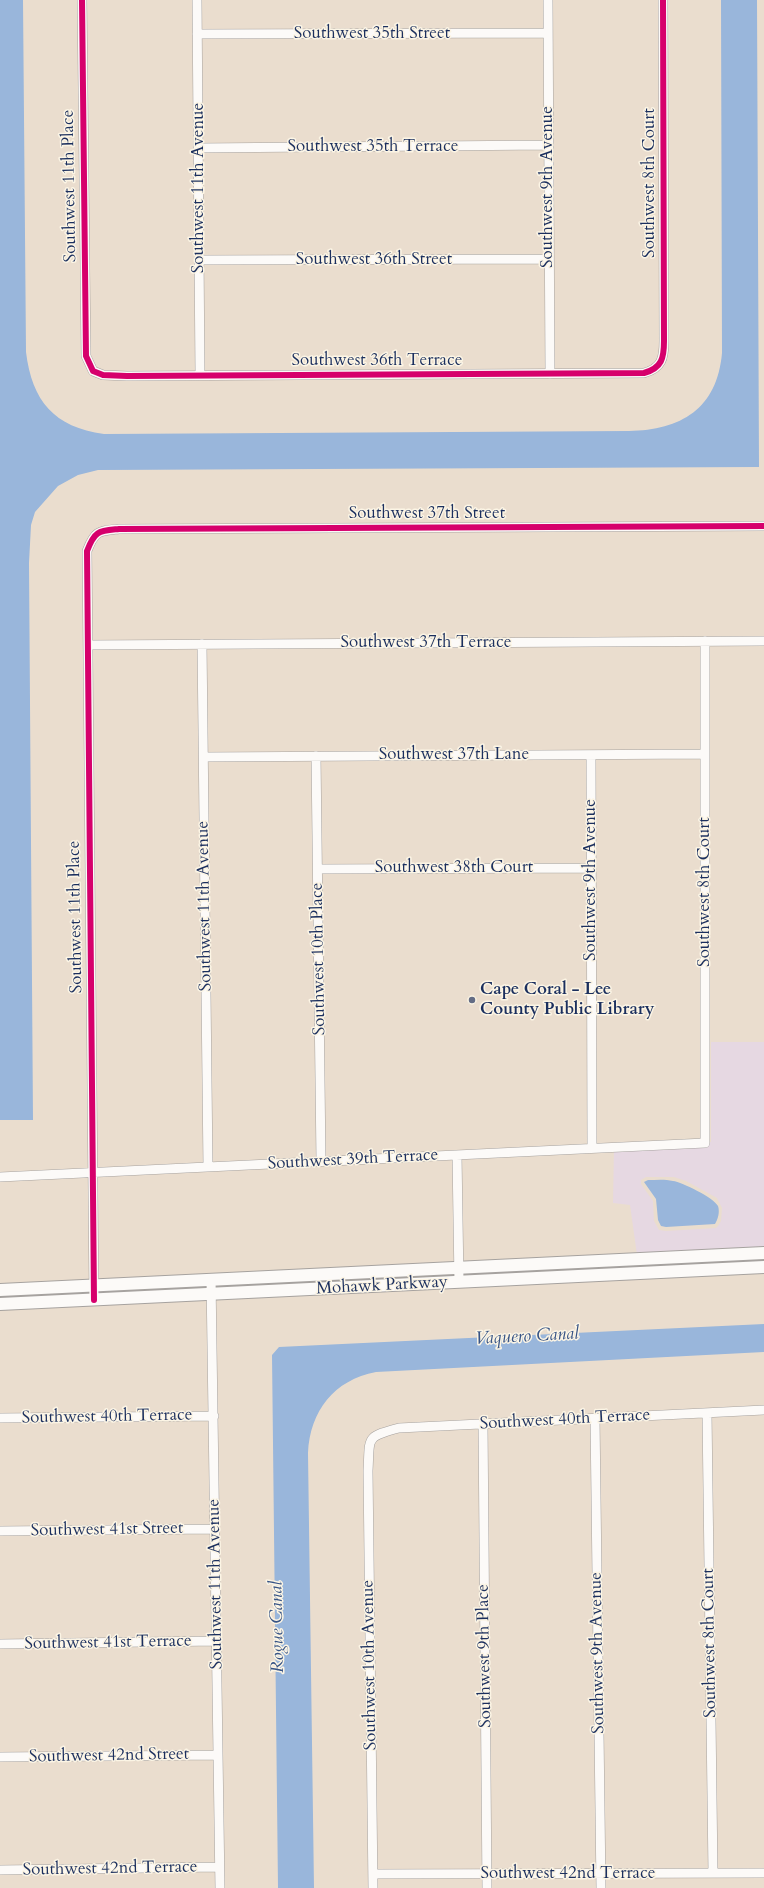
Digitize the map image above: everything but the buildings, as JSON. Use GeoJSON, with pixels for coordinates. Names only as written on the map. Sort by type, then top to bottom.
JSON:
{"type":"FeatureCollection","features":[{"type":"Feature","properties":{"kind":"street","name":"Southwest 11th Place"},"geometry":{"type":"LineString","coordinates":[[82,0],[86,356],[93,370]]}},
{"type":"Feature","properties":{"kind":"street","name":"Southwest 11th Avenue"},"geometry":{"type":"LineString","coordinates":[[197,0],[200,375]]}},
{"type":"Feature","properties":{"kind":"street","name":"Southwest 9th Avenue"},"geometry":{"type":"LineString","coordinates":[[548,0],[550,374]]}},
{"type":"Feature","properties":{"kind":"street","name":"Southwest 8th Court"},"geometry":{"type":"LineString","coordinates":[[660,365],[664,353],[663,0]]}},
{"type":"Feature","properties":{"kind":"street","name":"Southwest 35th Street"},"geometry":{"type":"LineString","coordinates":[[197,34],[548,33]]}},
{"type":"Feature","properties":{"kind":"street","name":"Southwest 35th Terrace"},"geometry":{"type":"LineString","coordinates":[[199,148],[548,146]]}},
{"type":"Feature","properties":{"kind":"street","name":"Southwest 36th Street"},"geometry":{"type":"LineString","coordinates":[[199,260],[549,259]]}},
{"type":"Feature","properties":{"kind":"street","name":"Southwest 36th Terrace"},"geometry":{"type":"LineString","coordinates":[[93,370],[103,375],[550,374],[644,373],[653,371],[660,365]]}},
{"type":"Feature","properties":{"kind":"street","name":"Southwest 37th Street"},"geometry":{"type":"LineString","coordinates":[[93,536],[101,531],[119,529],[764,526]]}},
{"type":"Feature","properties":{"kind":"street","name":"Southwest 11th Place"},"geometry":{"type":"LineString","coordinates":[[93,536],[87,550],[94,1300]]}},
{"type":"Feature","properties":{"kind":"street","name":"Southwest 8th Court"},"geometry":{"type":"LineString","coordinates":[[705,641],[705,1143]]}},
{"type":"Feature","properties":{"kind":"street","name":"Southwest 37th Terrace"},"geometry":{"type":"LineString","coordinates":[[88,645],[764,641]]}},
{"type":"Feature","properties":{"kind":"street","name":"Southwest 11th Avenue"},"geometry":{"type":"LineString","coordinates":[[202,644],[208,1167]]}},
{"type":"Feature","properties":{"kind":"street","name":"Southwest 37th Lane"},"geometry":{"type":"LineString","coordinates":[[204,756],[704,754]]}},
{"type":"Feature","properties":{"kind":"street","name":"Southwest 9th Avenue"},"geometry":{"type":"LineString","coordinates":[[592,755],[592,1148]]}},
{"type":"Feature","properties":{"kind":"street","name":"Southwest 10th Place"},"geometry":{"type":"LineString","coordinates":[[316,756],[321,1162]]}},
{"type":"Feature","properties":{"kind":"street","name":"Southwest 38th Court"},"geometry":{"type":"LineString","coordinates":[[318,869],[591,868]]}},
{"type":"Feature","properties":{"kind":"street","name":"Southwest 39th Terrace"},"geometry":{"type":"LineString","coordinates":[[0,1177],[705,1143]]}},
{"type":"Feature","properties":{"kind":"street"},"geometry":{"type":"LineString","coordinates":[[457,1155],[459,1282]]}},
{"type":"Feature","properties":{"kind":"street","name":"Mohawk Parkway"},"geometry":{"type":"LineString","coordinates":[[0,1290],[764,1253]]}},
{"type":"Feature","properties":{"kind":"street","name":"Mohawk Parkway"},"geometry":{"type":"LineString","coordinates":[[0,1304],[764,1267]]}},
{"type":"Feature","properties":{"kind":"street","name":"Southwest 11th Avenue"},"geometry":{"type":"LineString","coordinates":[[211,1279],[220,1888]]}},
{"type":"Feature","properties":{"kind":"street","name":"Southwest 40th Terrace"},"geometry":{"type":"LineString","coordinates":[[370,1441],[376,1434],[399,1428],[764,1410]]}},
{"type":"Feature","properties":{"kind":"street","name":"Southwest 8th Court"},"geometry":{"type":"LineString","coordinates":[[707,1413],[713,1873]]}},
{"type":"Feature","properties":{"kind":"street","name":"Southwest 40th Terrace"},"geometry":{"type":"LineString","coordinates":[[0,1418],[214,1416]]}},
{"type":"Feature","properties":{"kind":"street","name":"Southwest 9th Avenue"},"geometry":{"type":"LineString","coordinates":[[595,1418],[601,1888]]}},
{"type":"Feature","properties":{"kind":"street","name":"Southwest 9th Place"},"geometry":{"type":"LineString","coordinates":[[483,1424],[487,1888]]}},
{"type":"Feature","properties":{"kind":"street","name":"Southwest 10th Avenue"},"geometry":{"type":"LineString","coordinates":[[370,1441],[368,1471],[373,1888]]}},
{"type":"Feature","properties":{"kind":"street","name":"Southwest 41st Street"},"geometry":{"type":"LineString","coordinates":[[0,1531],[214,1529]]}},
{"type":"Feature","properties":{"kind":"street","name":"Southwest 41st Terrace"},"geometry":{"type":"LineString","coordinates":[[0,1644],[216,1641]]}},
{"type":"Feature","properties":{"kind":"street","name":"Southwest 42nd Street"},"geometry":{"type":"LineString","coordinates":[[0,1757],[218,1755]]}},
{"type":"Feature","properties":{"kind":"street","name":"Southwest 42nd Terrace"},"geometry":{"type":"LineString","coordinates":[[0,1870],[219,1867]]}},
{"type":"Feature","properties":{"kind":"street","name":"Southwest 42nd Terrace"},"geometry":{"type":"LineString","coordinates":[[372,1874],[764,1873]]}},
{"type":"Feature","properties":{"kind":"shaded area"},"geometry":{"type":"Polygon","coordinates":[[[711,1042],[764,1042],[764,1248],[637,1255],[630,1205],[613,1203],[614,1147],[711,1142],[711,1042]],[[646,1177],[641,1180],[641,1184],[653,1201],[654,1221],[659,1230],[666,1231],[716,1228],[721,1221],[722,1208],[717,1198],[686,1181],[674,1177],[646,1177]]]}},
{"type":"Feature","properties":{"kind":"water"},"geometry":{"type":"Polygon","coordinates":[[[0,0],[23,0],[26,352],[29,369],[40,398],[48,409],[59,418],[72,425],[104,434],[629,431],[648,430],[665,426],[680,421],[693,413],[704,402],[713,389],[719,372],[722,353],[721,0],[757,0],[759,467],[98,470],[78,475],[58,486],[35,512],[31,525],[29,563],[33,1120],[0,1120],[0,0]]]}},
{"type":"Feature","properties":{"kind":"water"},"geometry":{"type":"Polygon","coordinates":[[[648,1180],[667,1180],[677,1182],[711,1199],[719,1208],[715,1224],[661,1226],[658,1220],[656,1199],[644,1182],[648,1180]]]}},
{"type":"Feature","properties":{"kind":"water"},"geometry":{"type":"Polygon","coordinates":[[[764,1324],[764,1352],[376,1372],[361,1376],[348,1382],[327,1400],[319,1411],[314,1424],[308,1453],[314,1888],[278,1888],[272,1355],[279,1347],[764,1324]]]}},
{"type":"Feature","properties":{"kind":"cycle path"},"geometry":{"type":"LineString","coordinates":[[82,0],[86,356],[93,371],[103,375],[127,376],[644,373],[655,368],[661,362],[664,347],[663,0]]}},
{"type":"Feature","properties":{"kind":"cycle path"},"geometry":{"type":"LineString","coordinates":[[94,1300],[87,551],[95,535],[102,531],[119,529],[764,526]]}},
{"type":"Feature","properties":{"kind":"place","name":"Cape Coral - Lee County Public Library"},"geometry":{"type":"Point","coordinates":[472,1000]}},
{"type":"Feature","properties":{"kind":"water label","name":"Vaquero Canal"},"geometry":{"type":"Point","coordinates":[527,1337]}},
{"type":"Feature","properties":{"kind":"water label","name":"Rogue Canal"},"geometry":{"type":"Point","coordinates":[278,1627]}}]}
